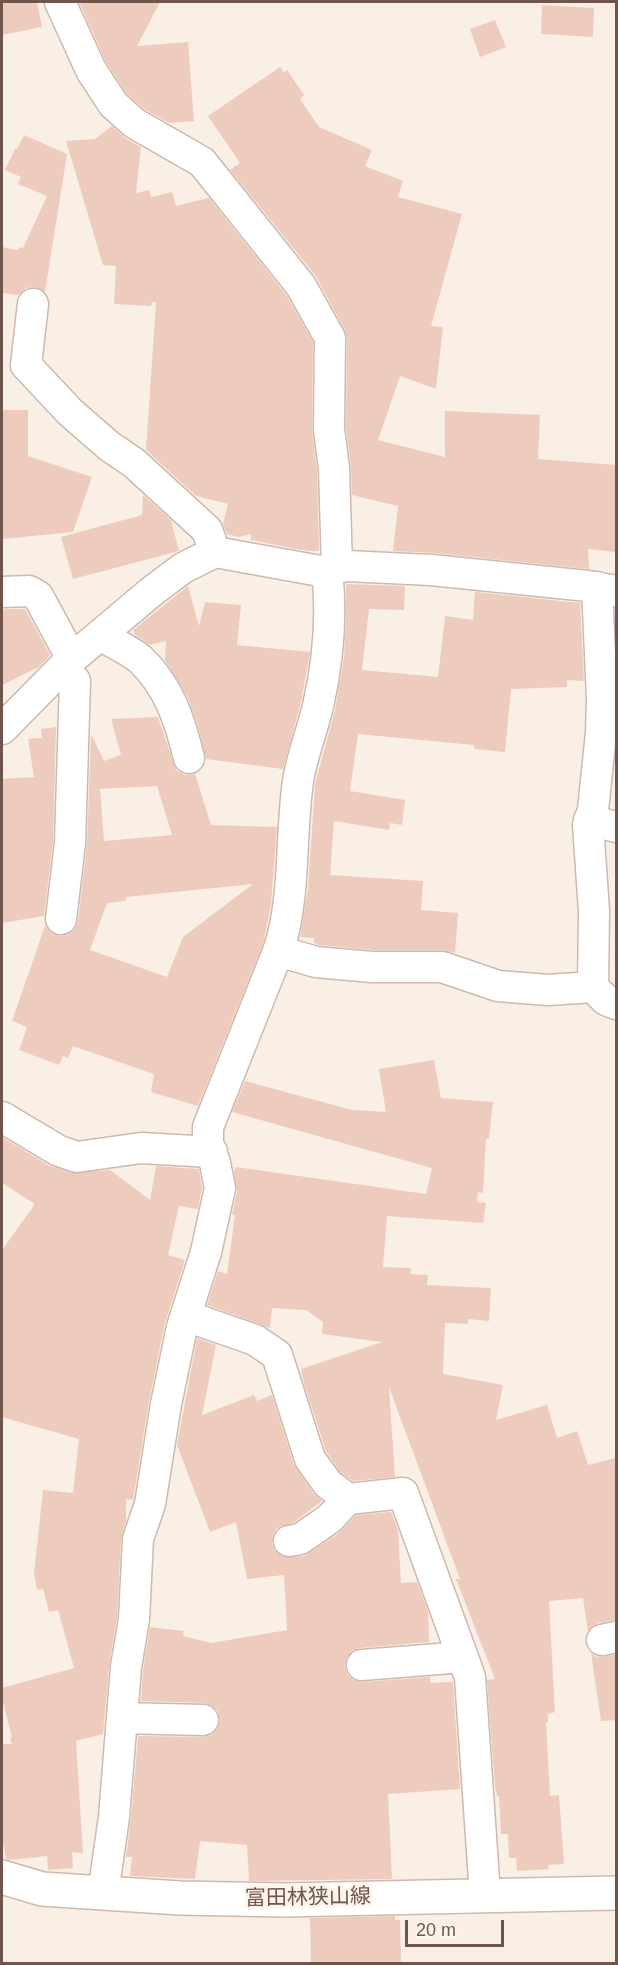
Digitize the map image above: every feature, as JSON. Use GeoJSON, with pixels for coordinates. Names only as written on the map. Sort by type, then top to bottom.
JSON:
{"type":"FeatureCollection","features":[{"type":"Feature","properties":{"kind":"main road","name":"富田林狭山線"},"geometry":{"type":"LineString","coordinates":[[2,1877],[42,1889],[180,1898],[285,1900],[616,1893]]}},
{"type":"Feature","properties":{"kind":"street"},"geometry":{"type":"LineString","coordinates":[[60,2],[91,70],[113,104],[134,123],[202,162],[301,286],[330,338],[329,429],[334,468],[332,569],[322,684],[298,780],[286,926],[208,1127],[208,1143],[220,1188],[206,1252],[186,1316],[166,1404],[150,1504],[138,1539],[134,1619],[126,1667],[114,1817],[103,1894]]}},
{"type":"Feature","properties":{"kind":"street"},"geometry":{"type":"LineString","coordinates":[[33,304],[26,365],[70,412],[109,446],[134,463],[207,530],[215,552]]}},
{"type":"Feature","properties":{"kind":"street"},"geometry":{"type":"LineString","coordinates":[[2,729],[13,708],[100,635],[183,568],[215,552],[320,571],[347,566],[431,570],[607,589],[601,733],[592,810],[603,824]]}},
{"type":"Feature","properties":{"kind":"street"},"geometry":{"type":"LineString","coordinates":[[2,591],[29,591],[38,596],[75,681],[70,843],[61,918]]}},
{"type":"Feature","properties":{"kind":"street"},"geometry":{"type":"LineString","coordinates":[[100,635],[139,658],[163,686],[180,722],[189,758]]}},
{"type":"Feature","properties":{"kind":"street"},"geometry":{"type":"LineString","coordinates":[[278,951],[327,963],[372,967],[442,967],[498,986],[605,995],[594,911],[588,825],[603,824]]}},
{"type":"Feature","properties":{"kind":"street"},"geometry":{"type":"LineString","coordinates":[[2,1117],[59,1151],[77,1157],[141,1148],[212,1152]]}},
{"type":"Feature","properties":{"kind":"street"},"geometry":{"type":"LineString","coordinates":[[186,1316],[255,1340],[277,1355],[310,1459],[328,1484],[348,1499]]}},
{"type":"Feature","properties":{"kind":"street"},"geometry":{"type":"LineString","coordinates":[[288,1541],[300,1539],[329,1519],[348,1499],[404,1493],[470,1677],[485,1895]]}},
{"type":"Feature","properties":{"kind":"street"},"geometry":{"type":"LineString","coordinates":[[362,1665],[463,1657]]}},
{"type":"Feature","properties":{"kind":"street"},"geometry":{"type":"LineString","coordinates":[[123,1718],[203,1720]]}},
{"type":"Feature","properties":{"kind":"building"},"geometry":{"type":"Polygon","coordinates":[[[2,2],[37,2],[42,27],[2,35],[2,2]]]}},
{"type":"Feature","properties":{"kind":"building"},"geometry":{"type":"Polygon","coordinates":[[[79,2],[160,2],[137,46],[188,42],[194,121],[169,123],[144,109],[126,93],[106,62],[79,2]]]}},
{"type":"Feature","properties":{"kind":"building"},"geometry":{"type":"Polygon","coordinates":[[[542,5],[594,8],[593,37],[541,34],[542,5]]]}},
{"type":"Feature","properties":{"kind":"building"},"geometry":{"type":"Polygon","coordinates":[[[495,20],[506,47],[480,57],[470,29],[495,20]]]}},
{"type":"Feature","properties":{"kind":"building"},"geometry":{"type":"Polygon","coordinates":[[[280,67],[284,73],[287,70],[304,95],[300,99],[319,127],[372,150],[365,166],[403,181],[398,197],[462,214],[431,326],[443,327],[436,389],[400,376],[378,440],[445,457],[445,411],[540,415],[538,459],[616,465],[615,552],[588,549],[589,569],[393,551],[398,506],[352,495],[346,428],[347,338],[345,330],[315,275],[230,170],[240,163],[208,116],[280,67]]]}},
{"type":"Feature","properties":{"kind":"building"},"geometry":{"type":"Polygon","coordinates":[[[112,126],[125,138],[141,147],[136,193],[149,190],[151,197],[172,192],[176,206],[209,198],[287,296],[313,342],[312,429],[317,469],[319,551],[307,551],[251,540],[251,534],[239,537],[227,534],[223,524],[228,504],[196,496],[146,450],[156,302],[152,302],[151,306],[114,304],[116,266],[103,265],[66,141],[95,139],[112,126]]]}},
{"type":"Feature","properties":{"kind":"building"},"geometry":{"type":"Polygon","coordinates":[[[24,135],[67,154],[45,292],[34,287],[26,288],[18,295],[2,293],[2,247],[18,250],[19,247],[23,248],[47,196],[18,184],[21,177],[5,170],[24,135]]]}},
{"type":"Feature","properties":{"kind":"building"},"geometry":{"type":"Polygon","coordinates":[[[2,410],[28,410],[28,456],[92,477],[73,532],[2,539],[2,410]]]}},
{"type":"Feature","properties":{"kind":"building"},"geometry":{"type":"Polygon","coordinates":[[[143,495],[171,520],[179,551],[73,579],[61,537],[142,515],[143,495]]]}},
{"type":"Feature","properties":{"kind":"building"},"geometry":{"type":"Polygon","coordinates":[[[346,584],[405,586],[404,610],[369,609],[362,670],[438,677],[445,616],[473,620],[475,592],[580,603],[584,681],[567,680],[567,687],[511,689],[505,752],[474,749],[474,745],[358,734],[350,791],[405,800],[402,825],[390,823],[389,830],[334,821],[330,875],[423,881],[421,910],[458,913],[455,953],[442,950],[373,950],[319,945],[314,943],[314,938],[300,937],[308,889],[315,784],[335,710],[344,657],[346,584]]]}},
{"type":"Feature","properties":{"kind":"building"},"geometry":{"type":"Polygon","coordinates":[[[188,586],[199,626],[205,602],[241,605],[237,645],[310,652],[301,702],[283,769],[206,759],[188,698],[165,660],[166,641],[150,645],[135,635],[133,630],[188,586]]]}},
{"type":"Feature","properties":{"kind":"building"},"geometry":{"type":"Polygon","coordinates":[[[25,609],[50,655],[39,667],[2,685],[2,611],[25,609]]]}},
{"type":"Feature","properties":{"kind":"building"},"geometry":{"type":"Polygon","coordinates":[[[158,717],[176,770],[185,775],[195,774],[211,825],[277,827],[271,905],[263,944],[198,1106],[151,1092],[154,1074],[73,1046],[68,1058],[63,1056],[59,1065],[19,1050],[27,1027],[12,1021],[45,926],[51,933],[60,936],[67,935],[74,930],[78,922],[87,844],[91,734],[104,761],[121,755],[111,719],[158,717]],[[157,786],[100,789],[104,841],[172,835],[157,786]],[[253,884],[126,897],[126,901],[107,903],[90,950],[167,977],[183,937],[253,884]]]}},
{"type":"Feature","properties":{"kind":"building"},"geometry":{"type":"Polygon","coordinates":[[[56,727],[53,842],[44,916],[2,923],[2,779],[34,777],[28,739],[42,738],[41,729],[56,727]]]}},
{"type":"Feature","properties":{"kind":"building"},"geometry":{"type":"Polygon","coordinates":[[[434,1060],[441,1098],[493,1102],[489,1139],[486,1139],[483,1193],[478,1192],[477,1202],[486,1203],[483,1223],[387,1216],[383,1267],[411,1268],[410,1274],[428,1275],[427,1285],[491,1288],[489,1321],[468,1319],[468,1324],[445,1323],[443,1374],[503,1385],[496,1420],[547,1405],[557,1438],[577,1431],[588,1465],[616,1458],[616,1620],[598,1623],[588,1631],[583,1598],[549,1601],[555,1712],[548,1714],[548,1722],[546,1722],[550,1796],[559,1795],[564,1864],[548,1865],[549,1869],[517,1871],[516,1858],[509,1858],[508,1834],[501,1834],[487,1680],[495,1679],[456,1579],[460,1579],[389,1387],[395,1477],[353,1481],[340,1472],[326,1451],[304,1384],[301,1369],[382,1342],[322,1334],[323,1322],[306,1310],[272,1308],[270,1328],[207,1305],[218,1271],[227,1274],[235,1215],[232,1215],[237,1191],[234,1172],[236,1167],[426,1194],[432,1168],[232,1112],[245,1081],[352,1110],[386,1112],[379,1069],[434,1060]]]}},
{"type":"Feature","properties":{"kind":"building"},"geometry":{"type":"Polygon","coordinates":[[[2,1137],[50,1166],[72,1173],[110,1170],[150,1200],[156,1166],[199,1169],[202,1188],[198,1209],[179,1206],[168,1255],[185,1260],[165,1323],[149,1401],[133,1500],[126,1499],[126,1521],[121,1538],[117,1617],[109,1666],[103,1734],[76,1741],[83,1853],[72,1852],[73,1868],[48,1870],[47,1856],[6,1859],[2,1846],[2,1744],[12,1744],[10,1737],[12,1737],[2,1699],[2,1688],[74,1668],[58,1610],[49,1612],[43,1589],[37,1590],[34,1573],[43,1490],[73,1493],[79,1439],[2,1417],[2,1250],[35,1204],[2,1183],[2,1137]]]}},
{"type":"Feature","properties":{"kind":"building"},"geometry":{"type":"Polygon","coordinates":[[[197,1338],[216,1345],[202,1415],[254,1395],[257,1401],[272,1395],[294,1465],[314,1494],[322,1501],[293,1523],[277,1528],[272,1544],[276,1552],[284,1557],[304,1556],[339,1533],[356,1515],[391,1512],[398,1530],[401,1583],[417,1582],[428,1611],[429,1642],[360,1648],[352,1651],[347,1657],[345,1666],[348,1675],[354,1680],[363,1682],[430,1677],[430,1683],[453,1682],[460,1789],[388,1794],[392,1879],[249,1881],[247,1845],[200,1841],[195,1879],[130,1876],[132,1857],[126,1857],[138,1736],[203,1737],[212,1735],[220,1721],[218,1711],[204,1703],[141,1701],[143,1669],[150,1627],[184,1631],[183,1636],[211,1643],[287,1630],[284,1575],[247,1579],[236,1522],[210,1532],[177,1445],[197,1338]]]}},
{"type":"Feature","properties":{"kind":"building"},"geometry":{"type":"Polygon","coordinates":[[[591,1653],[597,1657],[616,1655],[616,1720],[601,1721],[591,1653]]]}},
{"type":"Feature","properties":{"kind":"building"},"geometry":{"type":"Polygon","coordinates":[[[395,1916],[395,1920],[400,1920],[401,1964],[311,1964],[310,1918],[395,1916]]]}}]}
